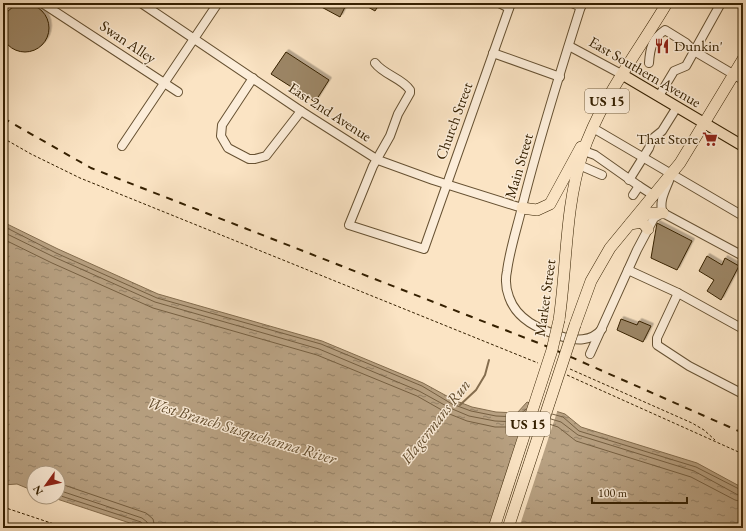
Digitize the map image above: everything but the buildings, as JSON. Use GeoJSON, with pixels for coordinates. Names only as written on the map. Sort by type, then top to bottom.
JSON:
{"type":"FeatureCollection","features":[{"type":"Feature","properties":{"kind":"highway","name":"US 15"},"geometry":{"type":"LineString","coordinates":[[623,75],[667,3]]}},
{"type":"Feature","properties":{"kind":"highway","name":"US 15"},"geometry":{"type":"LineString","coordinates":[[672,174],[705,124],[739,77],[743,59]]}},
{"type":"Feature","properties":{"kind":"highway","name":"Market Street"},"geometry":{"type":"LineString","coordinates":[[494,528],[552,350],[559,320],[569,216],[579,165],[593,128],[623,75]]}},
{"type":"Feature","properties":{"kind":"highway"},"geometry":{"type":"LineString","coordinates":[[522,208],[537,210],[550,204],[573,158],[593,128]]}},
{"type":"Feature","properties":{"kind":"highway","name":"Market Street"},"geometry":{"type":"LineString","coordinates":[[508,528],[582,303],[610,248],[672,174]]}},
{"type":"Feature","properties":{"kind":"highway"},"geometry":{"type":"LineString","coordinates":[[628,225],[645,214],[663,213]]}},
{"type":"Feature","properties":{"kind":"highway"},"geometry":{"type":"LineString","coordinates":[[628,225],[642,222],[648,229]]}},
{"type":"Feature","properties":{"kind":"main road","name":"East Southern Avenue"},"geometry":{"type":"LineString","coordinates":[[623,75],[743,146]]}},
{"type":"Feature","properties":{"kind":"street","name":"Swan Alley"},"geometry":{"type":"LineString","coordinates":[[42,3],[178,92]]}},
{"type":"Feature","properties":{"kind":"street","name":"East 2nd Avenue"},"geometry":{"type":"LineString","coordinates":[[141,3],[301,111],[378,160],[446,184],[522,208]]}},
{"type":"Feature","properties":{"kind":"street"},"geometry":{"type":"LineString","coordinates":[[122,146],[218,3]]}},
{"type":"Feature","properties":{"kind":"street"},"geometry":{"type":"LineString","coordinates":[[499,3],[510,6]]}},
{"type":"Feature","properties":{"kind":"street"},"geometry":{"type":"LineString","coordinates":[[572,3],[582,5]]}},
{"type":"Feature","properties":{"kind":"street"},"geometry":{"type":"LineString","coordinates":[[658,96],[674,71],[686,66],[721,3]]}},
{"type":"Feature","properties":{"kind":"street","name":"Main Street"},"geometry":{"type":"LineString","coordinates":[[582,5],[522,208],[507,270],[506,287],[511,302],[516,310],[524,318],[538,327],[576,340],[591,338],[602,329]]}},
{"type":"Feature","properties":{"kind":"street","name":"Church Street"},"geometry":{"type":"LineString","coordinates":[[378,160],[373,166],[349,225],[424,249],[510,6]]}},
{"type":"Feature","properties":{"kind":"street"},"geometry":{"type":"LineString","coordinates":[[641,47],[649,63],[650,48],[656,36],[665,30],[686,42],[694,50],[739,77]]}},
{"type":"Feature","properties":{"kind":"street","name":"East Southern Avenue"},"geometry":{"type":"LineString","coordinates":[[569,46],[623,75]]}},
{"type":"Feature","properties":{"kind":"street"},"geometry":{"type":"LineString","coordinates":[[493,53],[560,77]]}},
{"type":"Feature","properties":{"kind":"street"},"geometry":{"type":"LineString","coordinates":[[375,63],[386,73],[406,85],[410,90],[378,160]]}},
{"type":"Feature","properties":{"kind":"street"},"geometry":{"type":"LineString","coordinates":[[253,78],[222,125],[221,136],[228,148],[249,159],[266,156],[301,111]]}},
{"type":"Feature","properties":{"kind":"street"},"geometry":{"type":"LineString","coordinates":[[629,180],[644,157],[652,139],[662,131],[677,107]]}},
{"type":"Feature","properties":{"kind":"street"},"geometry":{"type":"LineString","coordinates":[[593,128],[743,216]]}},
{"type":"Feature","properties":{"kind":"street"},"geometry":{"type":"LineString","coordinates":[[584,151],[595,156],[653,195]]}},
{"type":"Feature","properties":{"kind":"street"},"geometry":{"type":"LineString","coordinates":[[579,165],[602,175]]}},
{"type":"Feature","properties":{"kind":"street"},"geometry":{"type":"LineString","coordinates":[[672,174],[661,202],[663,213],[743,256]]}},
{"type":"Feature","properties":{"kind":"street"},"geometry":{"type":"LineString","coordinates":[[633,195],[639,186]]}},
{"type":"Feature","properties":{"kind":"street"},"geometry":{"type":"LineString","coordinates":[[590,354],[648,229],[656,216],[663,213]]}},
{"type":"Feature","properties":{"kind":"street"},"geometry":{"type":"LineString","coordinates":[[628,270],[678,293],[743,329]]}},
{"type":"Feature","properties":{"kind":"street"},"geometry":{"type":"LineString","coordinates":[[678,293],[657,338],[657,345],[743,394]]}},
{"type":"Feature","properties":{"kind":"path"},"geometry":{"type":"LineString","coordinates":[[3,138],[31,154],[80,178],[540,364]]}},
{"type":"Feature","properties":{"kind":"path"},"geometry":{"type":"LineString","coordinates":[[569,369],[696,425],[717,442]]}},
{"type":"Feature","properties":{"kind":"path"},"geometry":{"type":"LineString","coordinates":[[566,374],[743,454]]}},
{"type":"Feature","properties":{"kind":"path"},"geometry":{"type":"LineString","coordinates":[[3,507],[66,528]]}},
{"type":"Feature","properties":{"kind":"water","name":"West Branch Susquehanna River"},"geometry":{"type":"Polygon","coordinates":[[[3,222],[58,249],[158,294],[322,341],[423,383],[454,400],[472,407],[496,412],[517,413],[527,402],[565,414],[581,427],[697,463],[743,488],[743,528],[145,528],[66,502],[66,465],[26,465],[26,488],[17,484],[3,485],[3,222]]]}},
{"type":"Feature","properties":{"kind":"pier"},"geometry":{"type":"Polygon","coordinates":[[[530,400],[558,409],[519,528],[488,528],[530,400]]]}},
{"type":"Feature","properties":{"kind":"waterway","name":"Hagermans Run"},"geometry":{"type":"LineString","coordinates":[[460,405],[476,390],[485,375],[489,360]]}},
{"type":"Feature","properties":{"kind":"railway"},"geometry":{"type":"LineString","coordinates":[[3,118],[91,168],[546,346],[743,433]]}},
{"type":"Feature","properties":{"kind":"place","name":"Dunkin'"},"geometry":{"type":"Point","coordinates":[662,46]}},
{"type":"Feature","properties":{"kind":"place","name":"That Store"},"geometry":{"type":"Point","coordinates":[710,139]}}]}
